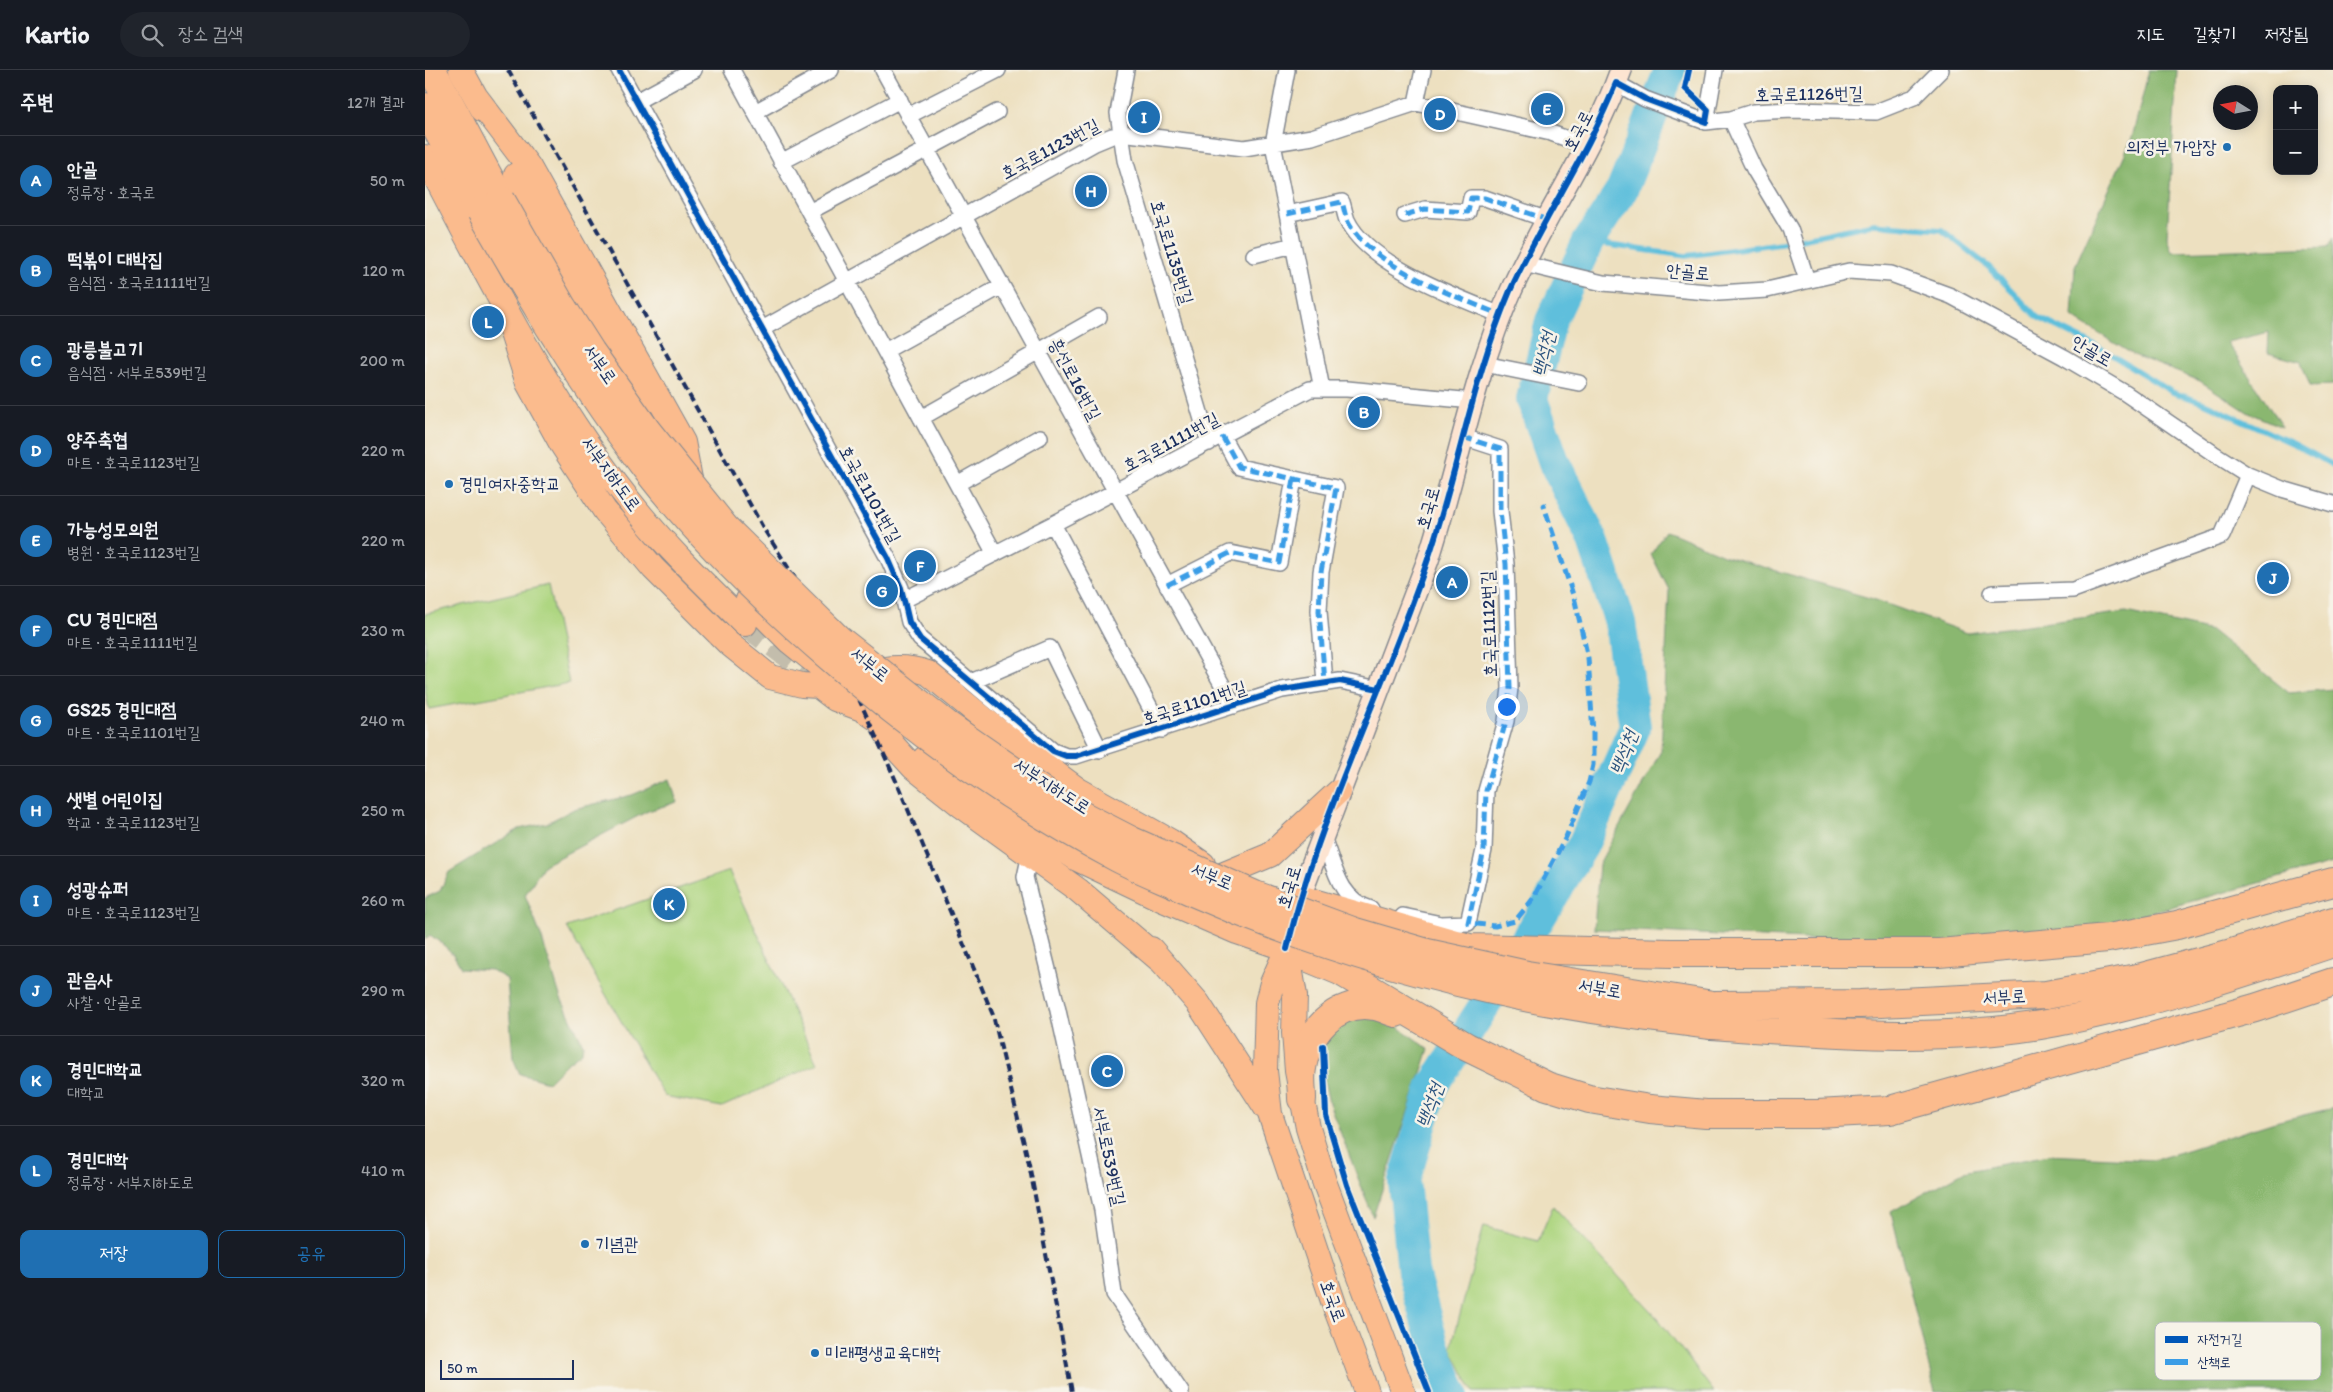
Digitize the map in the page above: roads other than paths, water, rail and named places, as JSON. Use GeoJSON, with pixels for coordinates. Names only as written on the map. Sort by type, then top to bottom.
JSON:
{"type":"FeatureCollection","features":[{"type":"Feature","properties":{"kind":"highway","name":"서부로"},"geometry":{"type":"LineString","coordinates":[[432,70],[491,206]]}},
{"type":"Feature","properties":{"kind":"highway","name":"서부로"},"geometry":{"type":"LineString","coordinates":[[425,107],[491,206],[561,305],[591,352],[647,431],[725,528],[838,638],[947,725],[1063,806],[1132,842],[1255,895],[1382,940],[1427,953],[1712,1015],[1837,1034],[1905,1035],[1978,1032],[2056,1022],[2187,989],[2333,943]]}},
{"type":"Feature","properties":{"kind":"highway"},"geometry":{"type":"LineString","coordinates":[[1302,890],[1314,893],[1358,915],[1469,936],[1601,952],[1939,953],[2108,938],[2177,925],[2333,882]]}},
{"type":"Feature","properties":{"kind":"highway","name":"서부로"},"geometry":{"type":"LineString","coordinates":[[1712,1015],[1860,1004],[2046,995],[2142,977],[2228,954],[2333,921]]}},
{"type":"Feature","properties":{"kind":"highway"},"geometry":{"type":"LineString","coordinates":[[1287,949],[1340,971],[1425,1024],[1491,1060],[1547,1086],[1589,1099],[1650,1109],[1707,1114],[1817,1114],[1890,1110],[2255,1008],[2333,982]]}},
{"type":"Feature","properties":{"kind":"highway"},"geometry":{"type":"LineString","coordinates":[[1302,1100],[1301,1070],[1306,1051],[1312,1036],[1330,1018],[1352,1007],[1374,1006],[1425,1024]]}},
{"type":"Feature","properties":{"kind":"main road"},"geometry":{"type":"LineString","coordinates":[[461,70],[553,248],[643,408]]}},
{"type":"Feature","properties":{"kind":"main road"},"geometry":{"type":"LineString","coordinates":[[476,97],[529,167],[683,442],[690,479],[687,510],[689,528],[696,544],[827,683],[835,699],[862,709],[880,720]]}},
{"type":"Feature","properties":{"kind":"main road"},"geometry":{"type":"LineString","coordinates":[[425,157],[503,305],[528,383],[562,445],[611,518],[660,575],[729,643],[770,676],[801,685],[827,683],[885,667],[917,670],[927,673],[999,732],[1077,789],[1170,841],[1209,869],[1271,855],[1338,792]]}},
{"type":"Feature","properties":{"kind":"main road","name":"서부지하도로"},"geometry":{"type":"LineString","coordinates":[[503,305],[565,408],[639,513],[684,564],[745,624]]}},
{"type":"Feature","properties":{"kind":"main road"},"geometry":{"type":"LineString","coordinates":[[908,670],[894,678],[883,689],[878,704],[880,720],[892,744],[913,767],[962,806],[1078,890],[1160,960]]}},
{"type":"Feature","properties":{"kind":"main road","name":"서부지하도로"},"geometry":{"type":"LineString","coordinates":[[918,691],[959,724],[1052,788],[1133,837],[1209,869]]}},
{"type":"Feature","properties":{"kind":"main road"},"geometry":{"type":"LineString","coordinates":[[925,758],[1077,859],[1161,899],[1237,932],[1287,949]]}},
{"type":"Feature","properties":{"kind":"main road"},"geometry":{"type":"LineString","coordinates":[[1077,859],[1160,960],[1199,1003],[1269,1114]]}},
{"type":"Feature","properties":{"kind":"main road","name":"서부로"},"geometry":{"type":"LineString","coordinates":[[1209,869],[1302,890]]}},
{"type":"Feature","properties":{"kind":"main road","name":"호국로"},"geometry":{"type":"LineString","coordinates":[[1302,890],[1287,949],[1272,983],[1267,1003],[1265,1071],[1269,1114],[1335,1306],[1367,1392]]}},
{"type":"Feature","properties":{"kind":"main road","name":"호국로"},"geometry":{"type":"LineString","coordinates":[[1287,949],[1295,996],[1294,1033],[1302,1100],[1308,1128],[1324,1181],[1403,1392]]}},
{"type":"Feature","properties":{"kind":"street","name":"호국로1101번길"},"geometry":{"type":"LineString","coordinates":[[619,70],[888,558],[904,600],[909,622],[920,639],[1053,751],[1066,756],[1076,756],[1100,750],[1282,690],[1340,681],[1379,689]]}},
{"type":"Feature","properties":{"kind":"street"},"geometry":{"type":"LineString","coordinates":[[637,101],[693,70]]}},
{"type":"Feature","properties":{"kind":"street"},"geometry":{"type":"LineString","coordinates":[[732,70],[995,554]]}},
{"type":"Feature","properties":{"kind":"street"},"geometry":{"type":"LineString","coordinates":[[755,112],[831,70]]}},
{"type":"Feature","properties":{"kind":"street","name":"흥선로16번길"},"geometry":{"type":"LineString","coordinates":[[883,70],[1235,706]]}},
{"type":"Feature","properties":{"kind":"street"},"geometry":{"type":"LineString","coordinates":[[909,116],[998,70]]}},
{"type":"Feature","properties":{"kind":"street","name":"호국로1135번길"},"geometry":{"type":"LineString","coordinates":[[1126,70],[1119,113],[1125,160],[1216,440],[1239,467],[1336,488],[1321,572],[1319,611],[1325,682]]}},
{"type":"Feature","properties":{"kind":"street"},"geometry":{"type":"LineString","coordinates":[[1287,70],[1273,144],[1322,389]]}},
{"type":"Feature","properties":{"kind":"street"},"geometry":{"type":"LineString","coordinates":[[1423,70],[1416,103],[1551,133],[1587,146]]}},
{"type":"Feature","properties":{"kind":"street"},"geometry":{"type":"LineString","coordinates":[[1619,77],[1645,99],[1700,121],[1715,70]]}},
{"type":"Feature","properties":{"kind":"street","name":"호국로1126번길"},"geometry":{"type":"LineString","coordinates":[[1700,121],[1731,119],[1753,112],[1793,110],[1876,112],[1913,97],[1941,70]]}},
{"type":"Feature","properties":{"kind":"street","name":"호국로"},"geometry":{"type":"LineString","coordinates":[[1302,890],[1428,560],[1484,364],[1501,315],[1524,264],[1587,146],[1619,77]]}},
{"type":"Feature","properties":{"kind":"street"},"geometry":{"type":"LineString","coordinates":[[781,162],[900,100]]}},
{"type":"Feature","properties":{"kind":"street","name":"호국로1123번길"},"geometry":{"type":"LineString","coordinates":[[762,328],[1095,143],[1129,134],[1244,148],[1312,137],[1416,103]]}},
{"type":"Feature","properties":{"kind":"street"},"geometry":{"type":"LineString","coordinates":[[809,212],[997,112]]}},
{"type":"Feature","properties":{"kind":"street"},"geometry":{"type":"LineString","coordinates":[[1731,119],[1754,169],[1790,229],[1807,280]]}},
{"type":"Feature","properties":{"kind":"street"},"geometry":{"type":"LineString","coordinates":[[1405,215],[1425,209],[1468,212],[1471,198],[1485,198],[1548,220]]}},
{"type":"Feature","properties":{"kind":"street"},"geometry":{"type":"LineString","coordinates":[[1287,214],[1342,202],[1347,221],[1369,248],[1428,285],[1501,315]]}},
{"type":"Feature","properties":{"kind":"street"},"geometry":{"type":"LineString","coordinates":[[1254,255],[1293,245]]}},
{"type":"Feature","properties":{"kind":"street","name":"안골로"},"geometry":{"type":"LineString","coordinates":[[1524,264],[1603,283],[1719,293],[1767,290],[1849,271],[1891,274],[1951,296],[2125,393],[2213,453],[2248,474],[2282,489],[2333,504]]}},
{"type":"Feature","properties":{"kind":"street"},"geometry":{"type":"LineString","coordinates":[[885,351],[1002,286]]}},
{"type":"Feature","properties":{"kind":"street"},"geometry":{"type":"LineString","coordinates":[[921,418],[1099,317]]}},
{"type":"Feature","properties":{"kind":"street"},"geometry":{"type":"LineString","coordinates":[[1484,364],[1579,383]]}},
{"type":"Feature","properties":{"kind":"street","name":"호국로1111번길"},"geometry":{"type":"LineString","coordinates":[[904,600],[1116,492],[1310,389],[1416,394],[1473,401]]}},
{"type":"Feature","properties":{"kind":"street"},"geometry":{"type":"LineString","coordinates":[[957,484],[1040,437]]}},
{"type":"Feature","properties":{"kind":"street","name":"호국로1112번길"},"geometry":{"type":"LineString","coordinates":[[1463,437],[1500,450],[1500,511],[1506,564],[1511,660],[1506,721],[1485,791],[1484,850],[1469,936]]}},
{"type":"Feature","properties":{"kind":"street"},"geometry":{"type":"LineString","coordinates":[[1992,593],[2073,590],[2222,536],[2248,474]]}},
{"type":"Feature","properties":{"kind":"street"},"geometry":{"type":"LineString","coordinates":[[1167,584],[1230,553],[1279,563],[1294,479]]}},
{"type":"Feature","properties":{"kind":"street"},"geometry":{"type":"LineString","coordinates":[[1053,524],[1162,730]]}},
{"type":"Feature","properties":{"kind":"street"},"geometry":{"type":"LineString","coordinates":[[971,682],[1049,648],[1100,750]]}},
{"type":"Feature","properties":{"kind":"street"},"geometry":{"type":"LineString","coordinates":[[1322,835],[1332,858],[1338,881],[1345,893],[1360,906],[1441,924],[1469,936]]}},
{"type":"Feature","properties":{"kind":"street","name":"서부로539번길"},"geometry":{"type":"LineString","coordinates":[[1030,854],[1025,877],[1057,1006],[1102,1210],[1113,1294],[1181,1392]]}},
{"type":"Feature","properties":{"kind":"waterway","name":"백석천"},"geometry":{"type":"LineString","coordinates":[[1452,1392],[1433,1345],[1413,1272],[1404,1181],[1433,1086],[1530,934],[1583,845],[1635,727],[1620,622],[1593,541],[1554,462],[1532,399],[1551,321],[1588,242],[1622,190],[1670,70]]}},
{"type":"Feature","properties":{"kind":"waterway"},"geometry":{"type":"LineString","coordinates":[[1588,242],[1686,256],[1781,243],[1874,224],[1942,230],[1989,267],[2037,317],[2102,349],[2172,392],[2204,403],[2294,444],[2333,465]]}},
{"type":"Feature","properties":{"kind":"tunnel"},"geometry":{"type":"LineString","coordinates":[[745,624],[835,692]]}},
{"type":"Feature","properties":{"kind":"railway"},"geometry":{"type":"LineString","coordinates":[[508,70],[765,531],[819,616],[897,783],[993,1015],[1029,1164],[1072,1392]]}},
{"type":"Feature","properties":{"kind":"place","name":"가능성모의원"},"geometry":{"type":"Point","coordinates":[1547,109]}},
{"type":"Feature","properties":{"kind":"place","name":"양주축협"},"geometry":{"type":"Point","coordinates":[1440,114]}},
{"type":"Feature","properties":{"kind":"place","name":"성광슈퍼"},"geometry":{"type":"Point","coordinates":[1144,117]}},
{"type":"Feature","properties":{"kind":"place","name":"의정부 가압장"},"geometry":{"type":"Point","coordinates":[2227,147]}},
{"type":"Feature","properties":{"kind":"place","name":"샛별 어린이집"},"geometry":{"type":"Point","coordinates":[1091,191]}},
{"type":"Feature","properties":{"kind":"place","name":"경민대학"},"geometry":{"type":"Point","coordinates":[488,322]}},
{"type":"Feature","properties":{"kind":"place","name":"떡볶이 대박집"},"geometry":{"type":"Point","coordinates":[1364,412]}},
{"type":"Feature","properties":{"kind":"place","name":"경민여자중학교"},"geometry":{"type":"Point","coordinates":[449,484]}},
{"type":"Feature","properties":{"kind":"place","name":"CU 경민대점"},"geometry":{"type":"Point","coordinates":[920,566]}},
{"type":"Feature","properties":{"kind":"place","name":"관음사"},"geometry":{"type":"Point","coordinates":[2273,578]}},
{"type":"Feature","properties":{"kind":"place","name":"안골"},"geometry":{"type":"Point","coordinates":[1452,582]}},
{"type":"Feature","properties":{"kind":"place","name":"GS25 경민대점"},"geometry":{"type":"Point","coordinates":[882,591]}},
{"type":"Feature","properties":{"kind":"place","name":"경민대학교"},"geometry":{"type":"Point","coordinates":[669,904]}},
{"type":"Feature","properties":{"kind":"place","name":"광릉불고기"},"geometry":{"type":"Point","coordinates":[1107,1071]}},
{"type":"Feature","properties":{"kind":"place","name":"기념관"},"geometry":{"type":"Point","coordinates":[585,1244]}},
{"type":"Feature","properties":{"kind":"place","name":"미래평생교육대학"},"geometry":{"type":"Point","coordinates":[815,1353]}}]}
